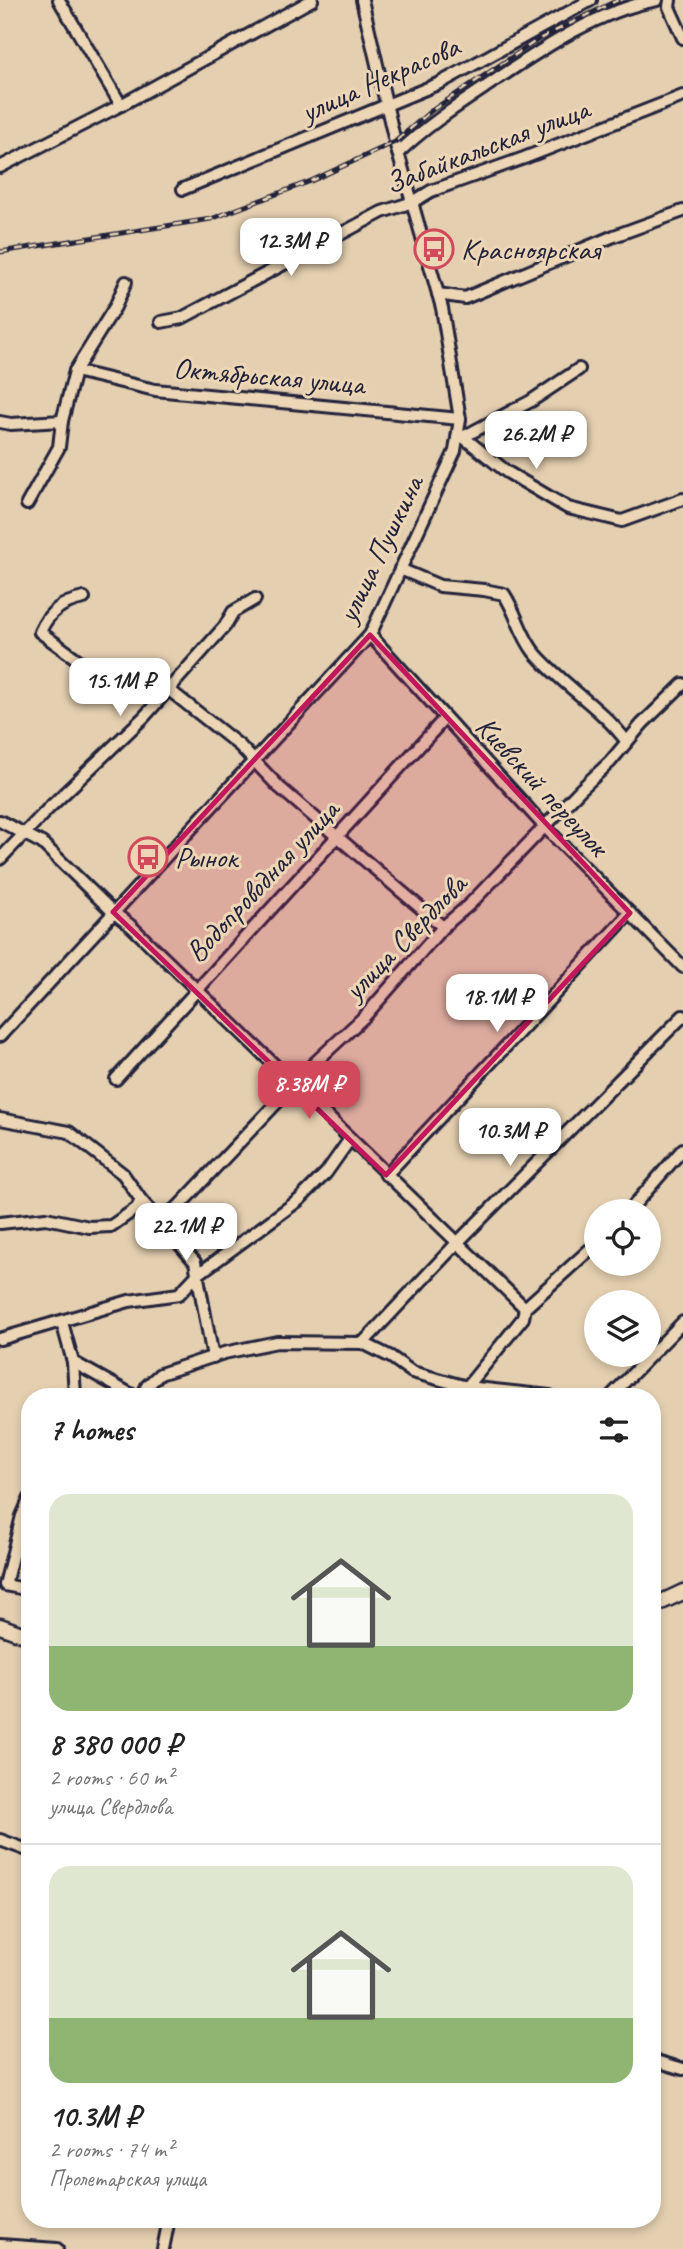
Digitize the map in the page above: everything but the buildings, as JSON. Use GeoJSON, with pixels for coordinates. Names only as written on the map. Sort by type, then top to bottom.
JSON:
{"type":"FeatureCollection","features":[{"type":"Feature","properties":{"kind":"main road"},"geometry":{"type":"LineString","coordinates":[[661,1602],[683,1591]]}},
{"type":"Feature","properties":{"kind":"main road"},"geometry":{"type":"LineString","coordinates":[[0,1626],[21,1634]]}},
{"type":"Feature","properties":{"kind":"street"},"geometry":{"type":"LineString","coordinates":[[59,0],[121,105]]}},
{"type":"Feature","properties":{"kind":"street"},"geometry":{"type":"LineString","coordinates":[[0,167],[121,105],[312,0]]}},
{"type":"Feature","properties":{"kind":"street","name":"улица Пушкина"},"geometry":{"type":"LineString","coordinates":[[0,1036],[370,635],[461,435],[438,294],[398,153],[362,0]]}},
{"type":"Feature","properties":{"kind":"street","name":"улица Некрасова"},"geometry":{"type":"LineString","coordinates":[[183,190],[440,83],[591,0]]}},
{"type":"Feature","properties":{"kind":"street"},"geometry":{"type":"LineString","coordinates":[[398,153],[444,115],[543,48],[630,5],[657,0]]}},
{"type":"Feature","properties":{"kind":"street"},"geometry":{"type":"LineString","coordinates":[[670,0],[669,7],[683,38]]}},
{"type":"Feature","properties":{"kind":"street","name":"Забайкальская улица"},"geometry":{"type":"LineString","coordinates":[[161,322],[183,318],[382,212],[683,96]]}},
{"type":"Feature","properties":{"kind":"street"},"geometry":{"type":"LineString","coordinates":[[438,294],[465,298],[614,236],[683,211]]}},
{"type":"Feature","properties":{"kind":"street"},"geometry":{"type":"LineString","coordinates":[[27,504],[59,447],[62,421],[75,371],[126,282]]}},
{"type":"Feature","properties":{"kind":"street"},"geometry":{"type":"LineString","coordinates":[[579,369],[531,401],[461,435],[507,472],[568,508],[622,521],[683,499]]}},
{"type":"Feature","properties":{"kind":"street","name":"Октябрьская улица"},"geometry":{"type":"LineString","coordinates":[[75,371],[155,390],[460,419]]}},
{"type":"Feature","properties":{"kind":"street"},"geometry":{"type":"LineString","coordinates":[[0,422],[11,424],[62,421]]}},
{"type":"Feature","properties":{"kind":"street"},"geometry":{"type":"LineString","coordinates":[[400,569],[440,586],[505,594],[531,649],[549,669],[616,727],[627,743]]}},
{"type":"Feature","properties":{"kind":"street"},"geometry":{"type":"LineString","coordinates":[[84,598],[66,601],[45,620],[40,632],[108,681],[167,689],[240,746],[279,787],[443,927]]}},
{"type":"Feature","properties":{"kind":"street"},"geometry":{"type":"LineString","coordinates":[[0,859],[144,717],[225,626],[233,612],[255,599]]}},
{"type":"Feature","properties":{"kind":"street","name":"Киевский переулок"},"geometry":{"type":"LineString","coordinates":[[370,635],[545,827],[683,967]]}},
{"type":"Feature","properties":{"kind":"street","name":"улица Свердлова"},"geometry":{"type":"LineString","coordinates":[[159,1219],[178,1207],[292,1084],[365,1016],[443,927],[470,904],[683,684]]}},
{"type":"Feature","properties":{"kind":"street","name":"Водопроводная улица"},"geometry":{"type":"LineString","coordinates":[[116,1079],[445,718]]}},
{"type":"Feature","properties":{"kind":"street"},"geometry":{"type":"LineString","coordinates":[[0,821],[42,844],[131,926],[525,1308]]}},
{"type":"Feature","properties":{"kind":"street"},"geometry":{"type":"LineString","coordinates":[[386,1175],[629,913]]}},
{"type":"Feature","properties":{"kind":"street"},"geometry":{"type":"LineString","coordinates":[[363,1343],[457,1243],[683,1016]]}},
{"type":"Feature","properties":{"kind":"street"},"geometry":{"type":"LineString","coordinates":[[0,1119],[69,1132],[123,1174],[141,1200],[195,1262],[213,1357]]}},
{"type":"Feature","properties":{"kind":"street"},"geometry":{"type":"LineString","coordinates":[[0,1339],[129,1301],[179,1294],[197,1275],[299,1200],[326,1173],[350,1139]]}},
{"type":"Feature","properties":{"kind":"street"},"geometry":{"type":"LineString","coordinates":[[639,1199],[683,1149]]}},
{"type":"Feature","properties":{"kind":"street"},"geometry":{"type":"LineString","coordinates":[[0,1223],[46,1218],[89,1227],[111,1226],[137,1208],[141,1200]]}},
{"type":"Feature","properties":{"kind":"street"},"geometry":{"type":"LineString","coordinates":[[467,1387],[523,1318],[525,1308],[584,1255]]}},
{"type":"Feature","properties":{"kind":"street"},"geometry":{"type":"LineString","coordinates":[[62,1322],[73,1362],[75,1388]]}},
{"type":"Feature","properties":{"kind":"street"},"geometry":{"type":"LineString","coordinates":[[619,1388],[683,1322]]}},
{"type":"Feature","properties":{"kind":"street"},"geometry":{"type":"LineString","coordinates":[[145,1388],[160,1374],[213,1357],[277,1342],[363,1343],[391,1357],[412,1372],[476,1388]]}},
{"type":"Feature","properties":{"kind":"street"},"geometry":{"type":"LineString","coordinates":[[73,1362],[120,1388]]}},
{"type":"Feature","properties":{"kind":"street"},"geometry":{"type":"LineString","coordinates":[[21,1520],[5,1585],[21,1588]]}},
{"type":"Feature","properties":{"kind":"street"},"geometry":{"type":"LineString","coordinates":[[0,1840],[21,1848]]}},
{"type":"Feature","properties":{"kind":"street"},"geometry":{"type":"LineString","coordinates":[[661,2062],[683,2069]]}},
{"type":"Feature","properties":{"kind":"street"},"geometry":{"type":"LineString","coordinates":[[163,2249],[167,2228]]}},
{"type":"Feature","properties":{"kind":"street"},"geometry":{"type":"LineString","coordinates":[[2,2244],[57,2249]]}},
{"type":"Feature","properties":{"kind":"highlighted area"},"geometry":{"type":"Polygon","coordinates":[[[370,635],[630,913],[386,1175],[113,912],[370,635]]]}},
{"type":"Feature","properties":{"kind":"railway"},"geometry":{"type":"LineString","coordinates":[[0,252],[211,219],[311,181],[395,142],[431,111],[539,39],[618,0]]}},
{"type":"Feature","properties":{"kind":"place","name":"Красноярская"},"geometry":{"type":"Point","coordinates":[434,249]}},
{"type":"Feature","properties":{"kind":"place","name":"Рынок"},"geometry":{"type":"Point","coordinates":[148,857]}}]}
